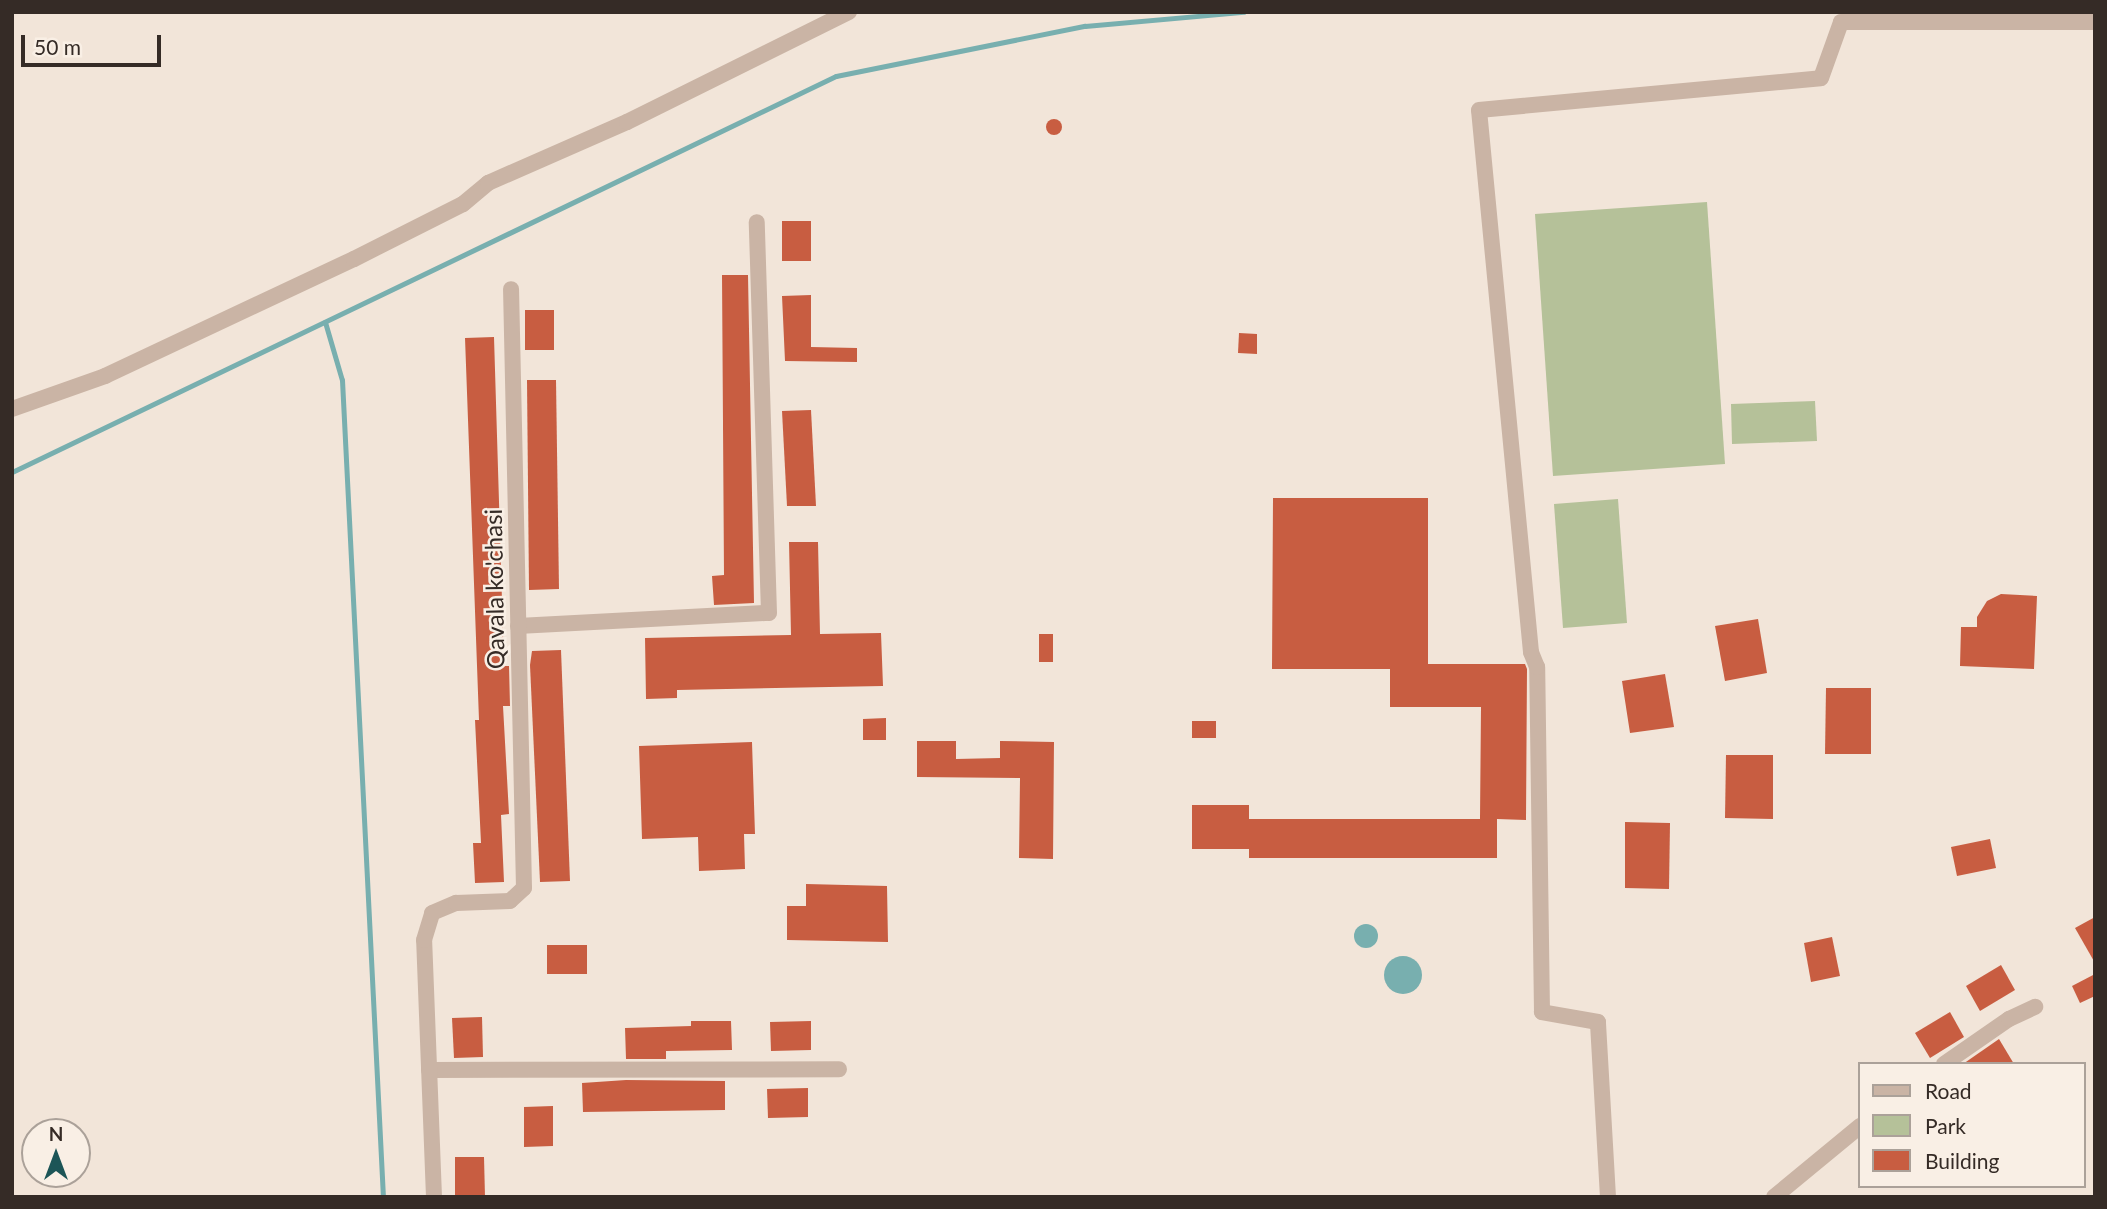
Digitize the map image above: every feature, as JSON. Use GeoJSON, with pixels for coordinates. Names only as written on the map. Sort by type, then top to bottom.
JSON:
{"type":"FeatureCollection","features":[{"type":"Feature","properties":{"kind":"street"},"geometry":{"type":"LineString","coordinates":[[12,410],[105,376],[354,259],[463,204],[488,183],[627,122],[849,12]]}},
{"type":"Feature","properties":{"kind":"street"},"geometry":{"type":"LineString","coordinates":[[1608,1197],[1598,1022],[1542,1013],[1537,667],[1531,652],[1479,110],[1821,78],[1841,22],[2095,22]]}},
{"type":"Feature","properties":{"kind":"street"},"geometry":{"type":"LineString","coordinates":[[518,626],[769,613],[757,222]]}},
{"type":"Feature","properties":{"kind":"street","name":"Qavala ko'chasi"},"geometry":{"type":"LineString","coordinates":[[429,1070],[424,940],[432,913],[456,903],[510,901],[524,888],[511,289]]}},
{"type":"Feature","properties":{"kind":"street"},"geometry":{"type":"LineString","coordinates":[[1947,1062],[2009,1019],[2035,1007]]}},
{"type":"Feature","properties":{"kind":"street"},"geometry":{"type":"LineString","coordinates":[[434,1197],[429,1070],[839,1069]]}},
{"type":"Feature","properties":{"kind":"street"},"geometry":{"type":"LineString","coordinates":[[1774,1197],[1858,1128]]}},
{"type":"Feature","properties":{"kind":"green space"},"geometry":{"type":"Polygon","coordinates":[[[1707,202],[1725,464],[1553,476],[1535,214],[1707,202]]]}},
{"type":"Feature","properties":{"kind":"green space"},"geometry":{"type":"Polygon","coordinates":[[[1815,401],[1817,441],[1732,444],[1731,404],[1815,401]]]}},
{"type":"Feature","properties":{"kind":"green space"},"geometry":{"type":"Polygon","coordinates":[[[1618,499],[1627,623],[1563,628],[1554,504],[1618,499]]]}},
{"type":"Feature","properties":{"kind":"water"},"geometry":{"type":"Polygon","coordinates":[[[1366,924],[1375,927],[1378,936],[1375,945],[1366,948],[1357,945],[1354,936],[1357,927],[1366,924]]]}},
{"type":"Feature","properties":{"kind":"water"},"geometry":{"type":"Polygon","coordinates":[[[1403,956],[1417,961],[1422,975],[1417,989],[1403,994],[1389,989],[1384,975],[1389,961],[1403,956]]]}},
{"type":"Feature","properties":{"kind":"building"},"geometry":{"type":"Polygon","coordinates":[[[1051,119],[1057,119],[1062,127],[1060,133],[1051,135],[1046,130],[1046,124],[1051,119]]]}},
{"type":"Feature","properties":{"kind":"building"},"geometry":{"type":"Polygon","coordinates":[[[782,221],[811,221],[811,261],[782,261],[782,221]]]}},
{"type":"Feature","properties":{"kind":"building"},"geometry":{"type":"Polygon","coordinates":[[[722,275],[748,275],[754,603],[714,605],[712,576],[724,575],[722,275]]]}},
{"type":"Feature","properties":{"kind":"building"},"geometry":{"type":"Polygon","coordinates":[[[811,295],[811,347],[857,348],[857,362],[785,361],[782,296],[811,295]]]}},
{"type":"Feature","properties":{"kind":"building"},"geometry":{"type":"Polygon","coordinates":[[[525,310],[554,310],[554,350],[525,350],[525,310]]]}},
{"type":"Feature","properties":{"kind":"building"},"geometry":{"type":"Polygon","coordinates":[[[1239,333],[1257,334],[1257,354],[1238,353],[1239,333]]]}},
{"type":"Feature","properties":{"kind":"building"},"geometry":{"type":"Polygon","coordinates":[[[494,337],[504,666],[509,666],[510,706],[503,706],[509,814],[501,815],[504,882],[475,883],[473,843],[481,843],[475,720],[479,720],[465,338],[494,337]]]}},
{"type":"Feature","properties":{"kind":"building"},"geometry":{"type":"Polygon","coordinates":[[[527,380],[556,380],[559,589],[529,590],[527,380]]]}},
{"type":"Feature","properties":{"kind":"building"},"geometry":{"type":"Polygon","coordinates":[[[811,410],[816,506],[787,506],[782,411],[811,410]]]}},
{"type":"Feature","properties":{"kind":"building"},"geometry":{"type":"Polygon","coordinates":[[[1273,498],[1428,498],[1428,664],[1525,664],[1527,669],[1526,820],[1497,819],[1497,858],[1249,858],[1249,849],[1192,849],[1192,805],[1249,805],[1249,819],[1480,819],[1481,707],[1390,707],[1390,669],[1272,669],[1273,498]]]}},
{"type":"Feature","properties":{"kind":"building"},"geometry":{"type":"Polygon","coordinates":[[[789,542],[818,542],[820,634],[881,633],[883,686],[677,690],[677,698],[646,699],[645,638],[791,635],[789,542]]]}},
{"type":"Feature","properties":{"kind":"building"},"geometry":{"type":"Polygon","coordinates":[[[2001,594],[2037,596],[2034,669],[1960,666],[1961,627],[1977,627],[1977,617],[1987,601],[2001,594]]]}},
{"type":"Feature","properties":{"kind":"building"},"geometry":{"type":"Polygon","coordinates":[[[1758,619],[1767,673],[1725,681],[1715,626],[1758,619]]]}},
{"type":"Feature","properties":{"kind":"building"},"geometry":{"type":"Polygon","coordinates":[[[1039,634],[1053,634],[1053,662],[1039,662],[1039,634]]]}},
{"type":"Feature","properties":{"kind":"building"},"geometry":{"type":"Polygon","coordinates":[[[561,650],[570,881],[540,882],[530,665],[532,651],[561,650]]]}},
{"type":"Feature","properties":{"kind":"building"},"geometry":{"type":"Polygon","coordinates":[[[1665,674],[1674,727],[1630,733],[1622,681],[1665,674]]]}},
{"type":"Feature","properties":{"kind":"building"},"geometry":{"type":"Polygon","coordinates":[[[1826,688],[1871,688],[1871,754],[1825,754],[1826,688]]]}},
{"type":"Feature","properties":{"kind":"building"},"geometry":{"type":"Polygon","coordinates":[[[886,718],[886,740],[863,740],[863,719],[886,718]]]}},
{"type":"Feature","properties":{"kind":"building"},"geometry":{"type":"Polygon","coordinates":[[[1192,721],[1216,721],[1216,738],[1192,738],[1192,721]]]}},
{"type":"Feature","properties":{"kind":"building"},"geometry":{"type":"Polygon","coordinates":[[[917,741],[956,741],[956,759],[1000,758],[1000,741],[1054,742],[1053,859],[1019,858],[1020,778],[917,777],[917,741]]]}},
{"type":"Feature","properties":{"kind":"building"},"geometry":{"type":"Polygon","coordinates":[[[752,742],[755,834],[744,834],[745,869],[699,871],[698,837],[642,839],[639,746],[752,742]]]}},
{"type":"Feature","properties":{"kind":"building"},"geometry":{"type":"Polygon","coordinates":[[[1726,755],[1773,755],[1773,819],[1725,818],[1726,755]]]}},
{"type":"Feature","properties":{"kind":"building"},"geometry":{"type":"Polygon","coordinates":[[[1625,822],[1670,823],[1669,889],[1625,888],[1625,822]]]}},
{"type":"Feature","properties":{"kind":"building"},"geometry":{"type":"Polygon","coordinates":[[[1990,839],[1996,868],[1957,876],[1951,847],[1990,839]]]}},
{"type":"Feature","properties":{"kind":"building"},"geometry":{"type":"Polygon","coordinates":[[[806,884],[887,886],[888,942],[787,940],[787,906],[806,906],[806,884]]]}},
{"type":"Feature","properties":{"kind":"building"},"geometry":{"type":"Polygon","coordinates":[[[2095,917],[2095,963],[2075,928],[2095,917]]]}},
{"type":"Feature","properties":{"kind":"building"},"geometry":{"type":"Polygon","coordinates":[[[1832,937],[1840,976],[1811,982],[1804,943],[1832,937]]]}},
{"type":"Feature","properties":{"kind":"building"},"geometry":{"type":"Polygon","coordinates":[[[547,945],[587,945],[587,974],[547,974],[547,945]]]}},
{"type":"Feature","properties":{"kind":"building"},"geometry":{"type":"Polygon","coordinates":[[[2001,965],[2015,990],[1980,1011],[1966,986],[2001,965]]]}},
{"type":"Feature","properties":{"kind":"building"},"geometry":{"type":"Polygon","coordinates":[[[2095,974],[2095,996],[2080,1003],[2072,986],[2095,974]]]}},
{"type":"Feature","properties":{"kind":"building"},"geometry":{"type":"Polygon","coordinates":[[[1950,1012],[1964,1037],[1930,1058],[1915,1033],[1950,1012]]]}},
{"type":"Feature","properties":{"kind":"building"},"geometry":{"type":"Polygon","coordinates":[[[482,1017],[483,1057],[454,1058],[452,1018],[482,1017]]]}},
{"type":"Feature","properties":{"kind":"building"},"geometry":{"type":"Polygon","coordinates":[[[691,1021],[731,1021],[732,1050],[666,1051],[666,1059],[626,1059],[625,1028],[691,1026],[691,1021]]]}},
{"type":"Feature","properties":{"kind":"building"},"geometry":{"type":"Polygon","coordinates":[[[811,1021],[811,1050],[771,1051],[770,1022],[811,1021]]]}},
{"type":"Feature","properties":{"kind":"building"},"geometry":{"type":"Polygon","coordinates":[[[1999,1039],[2013,1062],[1966,1062],[1999,1039]]]}},
{"type":"Feature","properties":{"kind":"building"},"geometry":{"type":"Polygon","coordinates":[[[626,1080],[725,1081],[725,1110],[583,1112],[582,1083],[626,1080]]]}},
{"type":"Feature","properties":{"kind":"building"},"geometry":{"type":"Polygon","coordinates":[[[808,1088],[808,1117],[768,1118],[767,1089],[808,1088]]]}},
{"type":"Feature","properties":{"kind":"building"},"geometry":{"type":"Polygon","coordinates":[[[553,1106],[553,1146],[524,1147],[524,1107],[553,1106]]]}},
{"type":"Feature","properties":{"kind":"building"},"geometry":{"type":"Polygon","coordinates":[[[455,1157],[484,1157],[485,1197],[455,1197],[455,1157]]]}},
{"type":"Feature","properties":{"kind":"waterway"},"geometry":{"type":"LineString","coordinates":[[12,472],[836,76],[1085,26],[1243,12]]}},
{"type":"Feature","properties":{"kind":"waterway"},"geometry":{"type":"LineString","coordinates":[[325,322],[342,380],[383,1197]]}}]}
